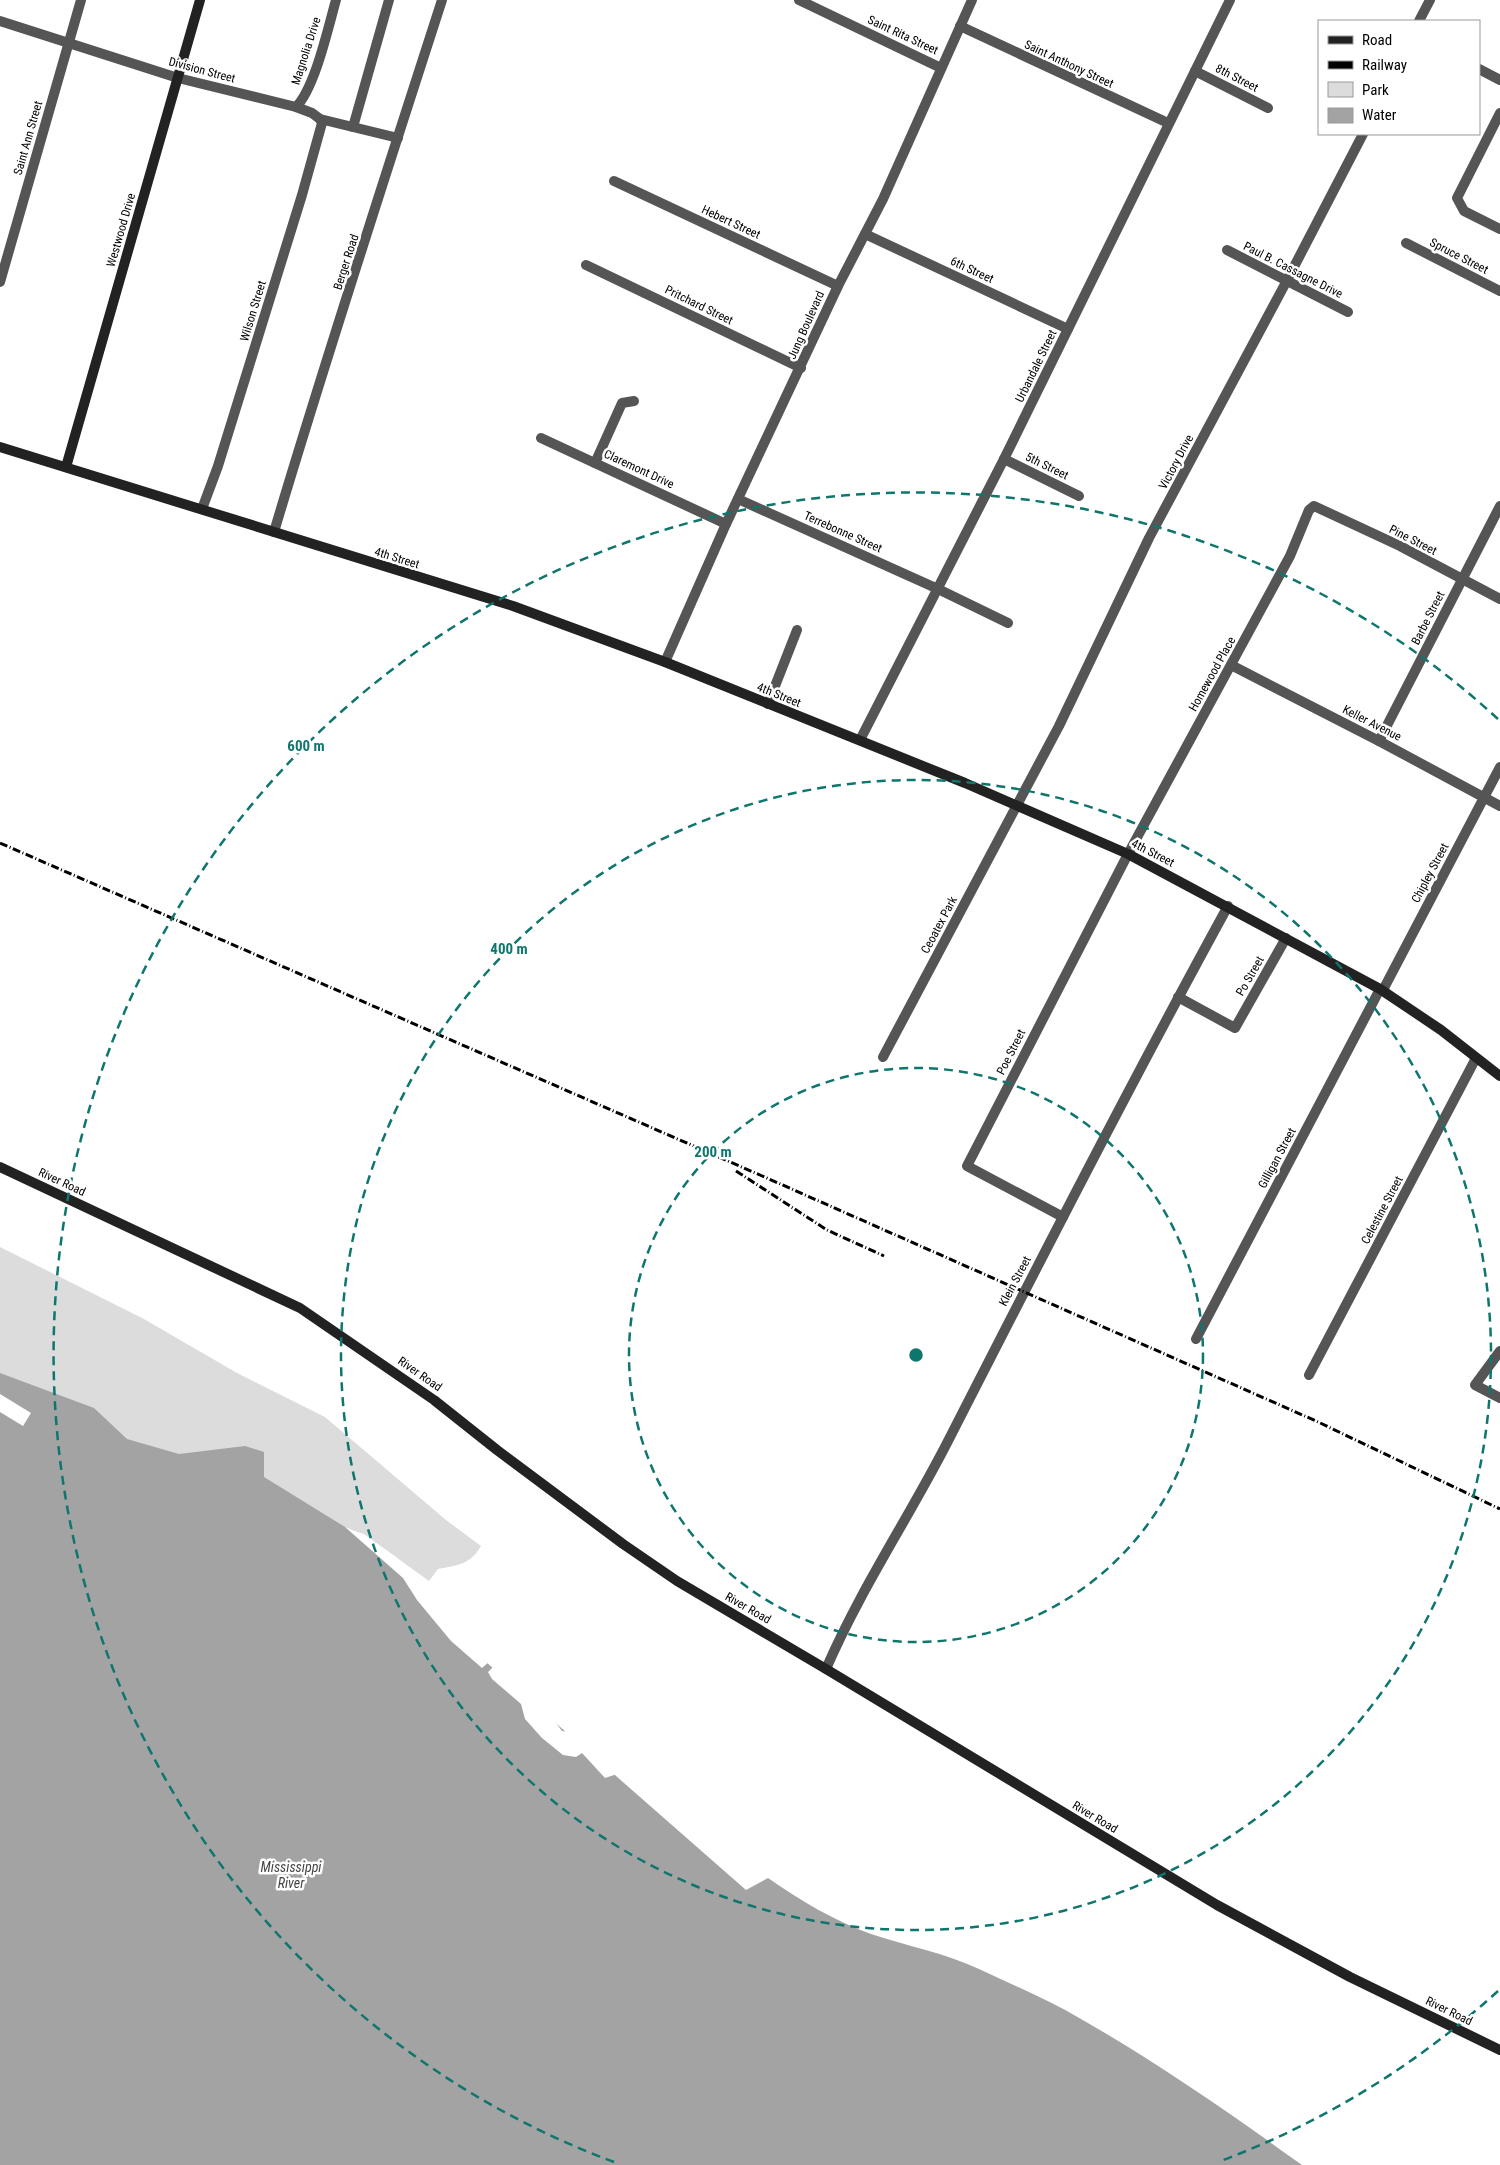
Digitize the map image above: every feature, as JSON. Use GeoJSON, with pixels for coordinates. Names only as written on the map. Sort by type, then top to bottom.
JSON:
{"type":"FeatureCollection","features":[{"type":"Feature","properties":{"kind":"main road","name":"Westwood Drive"},"geometry":{"type":"LineString","coordinates":[[66,468],[200,0]]}},
{"type":"Feature","properties":{"kind":"main road","name":"4th Street"},"geometry":{"type":"LineString","coordinates":[[0,447],[512,606],[665,662],[1017,805],[1128,854],[1228,906],[1381,990],[1412,1008],[1500,1076]]}},
{"type":"Feature","properties":{"kind":"main road","name":"River Road"},"geometry":{"type":"LineString","coordinates":[[0,1167],[300,1308],[434,1400],[497,1450],[677,1581],[826,1668],[858,1690],[1217,1905],[1350,1977],[1500,2050]]}},
{"type":"Feature","properties":{"kind":"street","name":"Saint Ann Street"},"geometry":{"type":"LineString","coordinates":[[0,282],[81,0]]}},
{"type":"Feature","properties":{"kind":"street","name":"Magnolia Drive"},"geometry":{"type":"LineString","coordinates":[[296,107],[302,101],[319,59],[336,0]]}},
{"type":"Feature","properties":{"kind":"street"},"geometry":{"type":"LineString","coordinates":[[353,127],[389,0]]}},
{"type":"Feature","properties":{"kind":"street","name":"Berger Road"},"geometry":{"type":"LineString","coordinates":[[274,532],[322,372],[442,0]]}},
{"type":"Feature","properties":{"kind":"street","name":"Saint Rita Street"},"geometry":{"type":"LineString","coordinates":[[799,0],[941,68]]}},
{"type":"Feature","properties":{"kind":"street","name":"Jung Boulevard"},"geometry":{"type":"LineString","coordinates":[[665,662],[726,524],[838,286],[883,199],[972,0]]}},
{"type":"Feature","properties":{"kind":"street","name":"Urbandale Street"},"geometry":{"type":"LineString","coordinates":[[860,740],[1004,459],[1230,0]]}},
{"type":"Feature","properties":{"kind":"street"},"geometry":{"type":"LineString","coordinates":[[1420,20],[1430,0]]}},
{"type":"Feature","properties":{"kind":"street","name":"Division Street"},"geometry":{"type":"LineString","coordinates":[[0,21],[178,78],[296,107],[312,113],[320,119],[398,138]]}},
{"type":"Feature","properties":{"kind":"street","name":"Saint Anthony Street"},"geometry":{"type":"LineString","coordinates":[[960,26],[1168,124]]}},
{"type":"Feature","properties":{"kind":"street"},"geometry":{"type":"LineString","coordinates":[[1480,70],[1500,80]]}},
{"type":"Feature","properties":{"kind":"street","name":"8th Street"},"geometry":{"type":"LineString","coordinates":[[1194,71],[1268,108]]}},
{"type":"Feature","properties":{"kind":"street"},"geometry":{"type":"LineString","coordinates":[[1500,113],[1457,198],[1464,212],[1500,229]]}},
{"type":"Feature","properties":{"kind":"street","name":"Wilson Street"},"geometry":{"type":"LineString","coordinates":[[202,509],[302,195],[322,123],[320,119]]}},
{"type":"Feature","properties":{"kind":"street","name":"Victory Drive"},"geometry":{"type":"LineString","coordinates":[[1017,805],[1059,726],[1149,538],[1362,135]]}},
{"type":"Feature","properties":{"kind":"street","name":"Hebert Street"},"geometry":{"type":"LineString","coordinates":[[614,181],[838,286]]}},
{"type":"Feature","properties":{"kind":"street","name":"6th Street"},"geometry":{"type":"LineString","coordinates":[[865,234],[1068,329]]}},
{"type":"Feature","properties":{"kind":"street","name":"Spruce Street"},"geometry":{"type":"LineString","coordinates":[[1406,243],[1500,291]]}},
{"type":"Feature","properties":{"kind":"street","name":"Paul B. Cassagne Drive"},"geometry":{"type":"LineString","coordinates":[[1227,250],[1348,312]]}},
{"type":"Feature","properties":{"kind":"street","name":"Pritchard Street"},"geometry":{"type":"LineString","coordinates":[[586,265],[800,368]]}},
{"type":"Feature","properties":{"kind":"street"},"geometry":{"type":"LineString","coordinates":[[595,463],[622,403],[634,401]]}},
{"type":"Feature","properties":{"kind":"street","name":"Claremont Drive"},"geometry":{"type":"LineString","coordinates":[[540,438],[726,524]]}},
{"type":"Feature","properties":{"kind":"street","name":"5th Street"},"geometry":{"type":"LineString","coordinates":[[1004,459],[1079,496]]}},
{"type":"Feature","properties":{"kind":"street","name":"Terrebonne Street"},"geometry":{"type":"LineString","coordinates":[[738,499],[938,589],[1008,623]]}},
{"type":"Feature","properties":{"kind":"street","name":"Pine Street"},"geometry":{"type":"LineString","coordinates":[[1314,506],[1400,546],[1500,599]]}},
{"type":"Feature","properties":{"kind":"street","name":"Homewood Place"},"geometry":{"type":"LineString","coordinates":[[1128,854],[1290,556],[1309,510],[1314,506]]}},
{"type":"Feature","properties":{"kind":"street","name":"Barbe Street"},"geometry":{"type":"LineString","coordinates":[[1379,740],[1500,506]]}},
{"type":"Feature","properties":{"kind":"street"},"geometry":{"type":"LineString","coordinates":[[768,704],[797,630]]}},
{"type":"Feature","properties":{"kind":"street","name":"Keller Avenue"},"geometry":{"type":"LineString","coordinates":[[1231,665],[1379,740],[1500,806]]}},
{"type":"Feature","properties":{"kind":"street","name":"Chipley Street"},"geometry":{"type":"LineString","coordinates":[[1381,990],[1500,767]]}},
{"type":"Feature","properties":{"kind":"street","name":"Ceoatex Park"},"geometry":{"type":"LineString","coordinates":[[884,1057],[1017,805]]}},
{"type":"Feature","properties":{"kind":"street","name":"Poe Street"},"geometry":{"type":"LineString","coordinates":[[1063,1217],[967,1166],[1128,854]]}},
{"type":"Feature","properties":{"kind":"street","name":"Klein Street"},"geometry":{"type":"LineString","coordinates":[[826,1668],[842,1632],[945,1446],[1063,1217],[1228,906]]}},
{"type":"Feature","properties":{"kind":"street","name":"Po Street"},"geometry":{"type":"LineString","coordinates":[[1178,998],[1235,1028],[1286,938]]}},
{"type":"Feature","properties":{"kind":"street","name":"Gilligan Street"},"geometry":{"type":"LineString","coordinates":[[1196,1339],[1381,990]]}},
{"type":"Feature","properties":{"kind":"street","name":"Celestine Street"},"geometry":{"type":"LineString","coordinates":[[1309,1375],[1476,1058]]}},
{"type":"Feature","properties":{"kind":"street"},"geometry":{"type":"LineString","coordinates":[[1500,1351],[1475,1385],[1500,1398]]}},
{"type":"Feature","properties":{"kind":"green space"},"geometry":{"type":"Polygon","coordinates":[[[0,1247],[144,1319],[237,1373],[325,1417],[446,1520],[481,1546],[468,1561],[438,1569],[429,1581],[364,1534],[180,1480],[0,1378],[0,1247]]]}},
{"type":"Feature","properties":{"kind":"water","name":"Mississippi River"},"geometry":{"type":"Polygon","coordinates":[[[0,1373],[94,1408],[127,1439],[179,1454],[245,1446],[264,1452],[264,1477],[392,1556],[445,1626],[746,1890],[768,1878],[805,1902],[844,1923],[871,1934],[966,1963],[1044,1999],[1110,2036],[1166,2071],[1302,2165],[0,2165],[0,1373]]]}},
{"type":"Feature","properties":{"kind":"pier"},"geometry":{"type":"Polygon","coordinates":[[[0,1394],[31,1413],[23,1426],[0,1412],[0,1394]]]}},
{"type":"Feature","properties":{"kind":"pier"},"geometry":{"type":"Polygon","coordinates":[[[345,1527],[357,1532],[395,1556],[427,1593],[447,1624],[490,1661],[482,1668],[451,1641],[417,1600],[403,1578],[345,1527]]]}},
{"type":"Feature","properties":{"kind":"pier"},"geometry":{"type":"Polygon","coordinates":[[[495,1665],[547,1711],[562,1731],[571,1732],[617,1774],[605,1778],[582,1753],[576,1757],[563,1755],[542,1738],[525,1719],[521,1704],[492,1679],[488,1672],[495,1665]]]}},
{"type":"Feature","properties":{"kind":"railway"},"geometry":{"type":"LineString","coordinates":[[0,843],[760,1175],[1316,1421],[1500,1509]]}},
{"type":"Feature","properties":{"kind":"railway"},"geometry":{"type":"LineString","coordinates":[[736,1171],[827,1230],[884,1256]]}}]}
